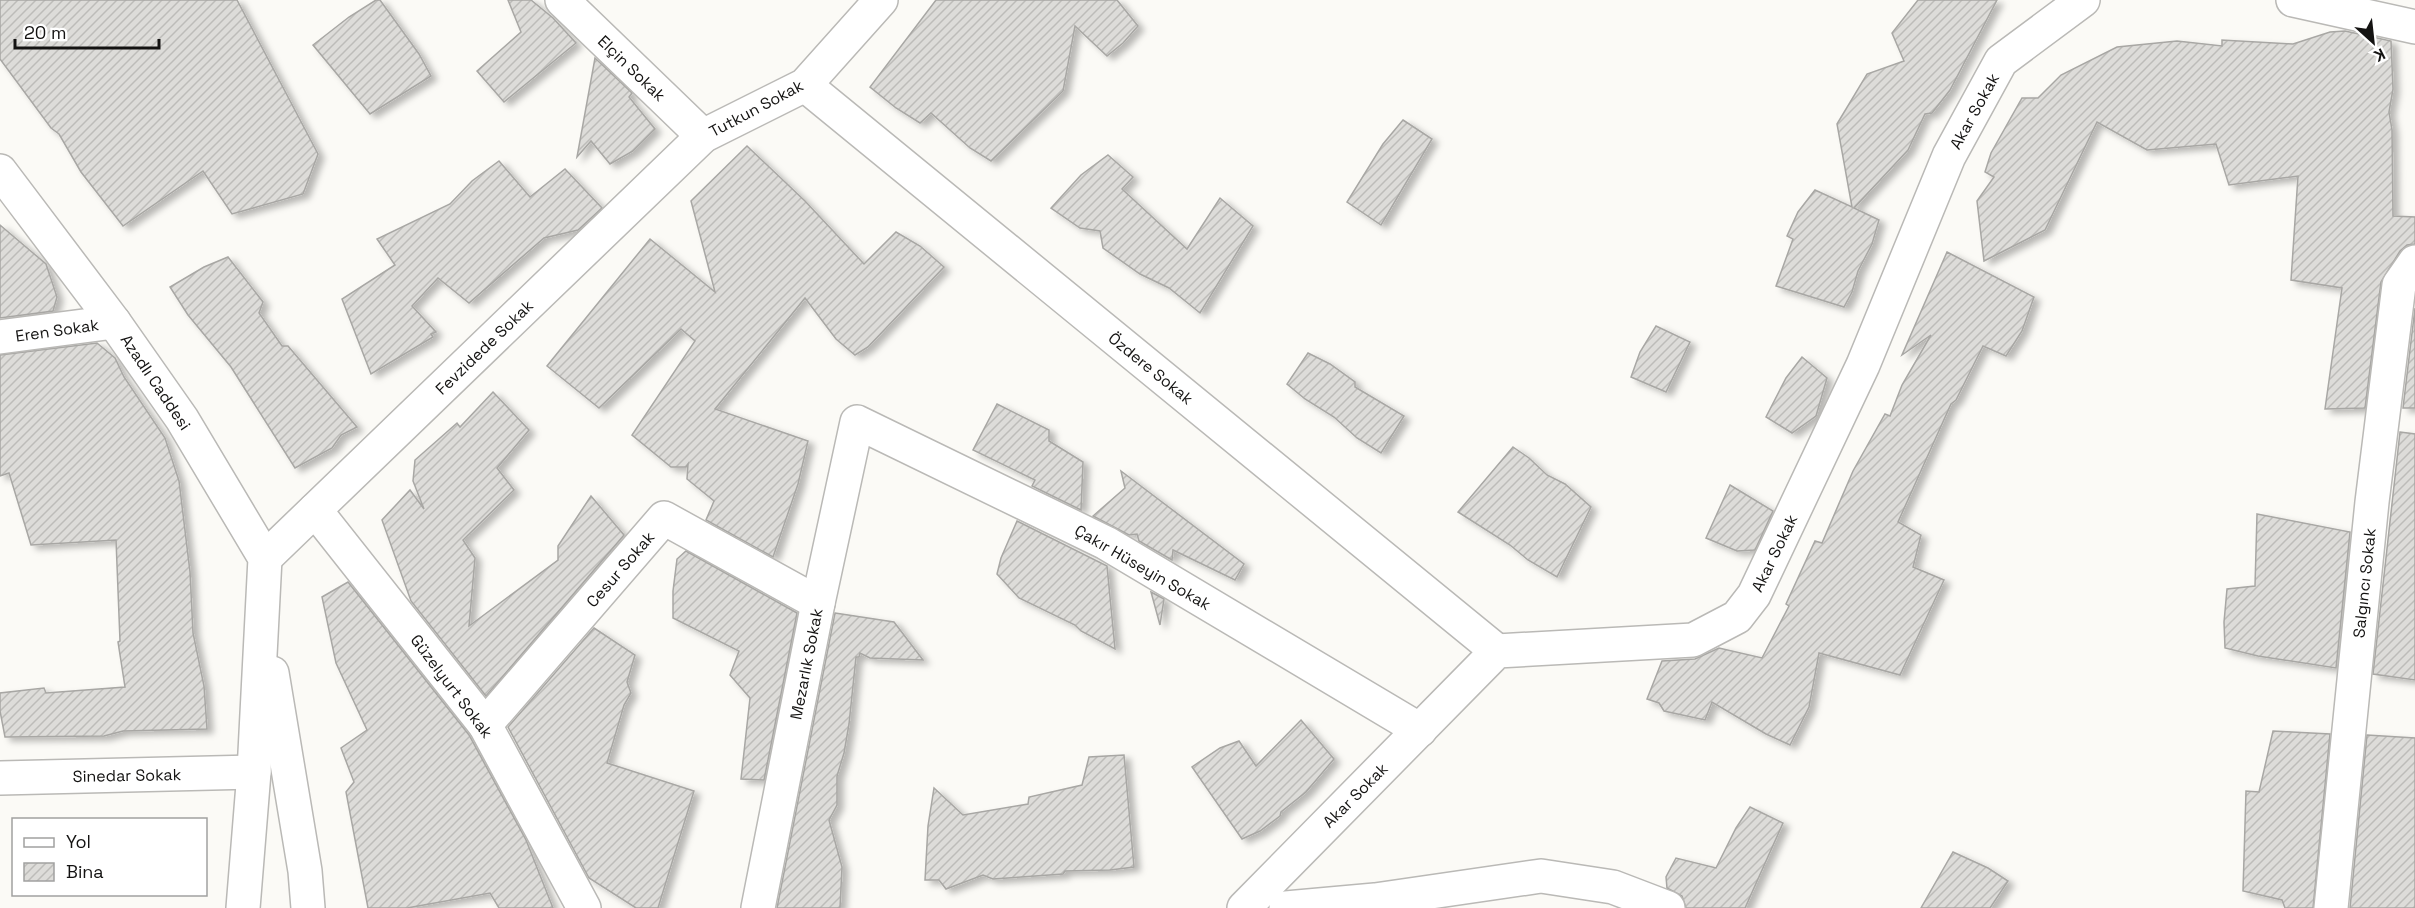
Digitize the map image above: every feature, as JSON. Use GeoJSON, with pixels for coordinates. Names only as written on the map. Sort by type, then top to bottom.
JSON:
{"type":"FeatureCollection","features":[{"type":"Feature","properties":{"kind":"street","name":"Elçin Sokak"},"geometry":{"type":"LineString","coordinates":[[562,0],[703,136]]}},
{"type":"Feature","properties":{"kind":"street","name":"Tutkun Sokak"},"geometry":{"type":"LineString","coordinates":[[703,136],[805,85],[881,0]]}},
{"type":"Feature","properties":{"kind":"street","name":"Akar Sokak"},"geometry":{"type":"LineString","coordinates":[[1244,908],[1497,651],[1693,640],[1737,617],[1754,595],[1863,365],[1949,156],[2001,61],[2083,0]]}},
{"type":"Feature","properties":{"kind":"street"},"geometry":{"type":"LineString","coordinates":[[2293,0],[2415,27]]}},
{"type":"Feature","properties":{"kind":"street","name":"Özdere Sokak"},"geometry":{"type":"LineString","coordinates":[[805,85],[1497,651]]}},
{"type":"Feature","properties":{"kind":"street","name":"Fevzidede Sokak"},"geometry":{"type":"LineString","coordinates":[[266,558],[703,136]]}},
{"type":"Feature","properties":{"kind":"street","name":"Azadlı Caddesi"},"geometry":{"type":"LineString","coordinates":[[0,171],[114,322],[182,419],[266,558]]}},
{"type":"Feature","properties":{"kind":"street","name":"Salgıncı Sokak"},"geometry":{"type":"LineString","coordinates":[[2331,908],[2372,502],[2399,285],[2415,262]]}},
{"type":"Feature","properties":{"kind":"street","name":"Eren Sokak"},"geometry":{"type":"LineString","coordinates":[[0,337],[114,322]]}},
{"type":"Feature","properties":{"kind":"street","name":"Mezarlık Sokak"},"geometry":{"type":"LineString","coordinates":[[758,908],[818,603],[857,422]]}},
{"type":"Feature","properties":{"kind":"street","name":"Çakır Hüseyin Sokak"},"geometry":{"type":"LineString","coordinates":[[857,422],[1106,543],[1419,730]]}},
{"type":"Feature","properties":{"kind":"street","name":"Güzelyurt Sokak"},"geometry":{"type":"LineString","coordinates":[[315,510],[485,725],[584,908]]}},
{"type":"Feature","properties":{"kind":"street","name":"Cesur Sokak"},"geometry":{"type":"LineString","coordinates":[[485,725],[664,519],[818,603]]}},
{"type":"Feature","properties":{"kind":"street"},"geometry":{"type":"LineString","coordinates":[[243,908],[254,772],[266,558]]}},
{"type":"Feature","properties":{"kind":"street"},"geometry":{"type":"LineString","coordinates":[[262,613],[305,871],[308,908]]}},
{"type":"Feature","properties":{"kind":"street","name":"Sinedar Sokak"},"geometry":{"type":"LineString","coordinates":[[0,778],[254,772]]}},
{"type":"Feature","properties":{"kind":"street"},"geometry":{"type":"LineString","coordinates":[[1286,908],[1375,900],[1541,876],[1613,887],[1668,908]]}},
{"type":"Feature","properties":{"kind":"building"},"geometry":{"type":"Polygon","coordinates":[[[0,0],[237,0],[318,154],[303,194],[232,214],[203,171],[123,226],[81,172],[59,134],[51,128],[0,59],[0,0]]]}},
{"type":"Feature","properties":{"kind":"building"},"geometry":{"type":"Polygon","coordinates":[[[376,0],[380,0],[419,54],[431,76],[370,114],[313,45],[349,17],[376,0]]]}},
{"type":"Feature","properties":{"kind":"building"},"geometry":{"type":"Polygon","coordinates":[[[508,0],[531,0],[553,18],[576,43],[504,102],[477,71],[521,32],[508,0]]]}},
{"type":"Feature","properties":{"kind":"building"},"geometry":{"type":"Polygon","coordinates":[[[936,0],[1117,0],[1138,26],[1107,56],[1075,26],[1063,91],[991,161],[970,148],[931,113],[920,123],[896,108],[870,87],[936,0]]]}},
{"type":"Feature","properties":{"kind":"building"},"geometry":{"type":"Polygon","coordinates":[[[1918,0],[1997,0],[1950,90],[1932,113],[1925,114],[1908,150],[1854,208],[1879,220],[1872,244],[1858,271],[1852,292],[1844,307],[1776,286],[1793,239],[1787,236],[1798,212],[1815,190],[1852,207],[1837,124],[1867,74],[1904,61],[1892,33],[1918,0]]]}},
{"type":"Feature","properties":{"kind":"building"},"geometry":{"type":"Polygon","coordinates":[[[2345,31],[2391,41],[2393,89],[2389,112],[2392,130],[2393,216],[2415,217],[2415,244],[2407,245],[2400,251],[2381,282],[2365,408],[2325,409],[2342,288],[2291,280],[2298,176],[2229,185],[2216,144],[2147,150],[2097,122],[2045,230],[1984,261],[1977,201],[1994,177],[1985,172],[1991,153],[2022,98],[2038,98],[2061,75],[2117,47],[2177,41],[2222,46],[2222,40],[2293,44],[2330,32],[2345,31]]]}},
{"type":"Feature","properties":{"kind":"building"},"geometry":{"type":"Polygon","coordinates":[[[595,58],[632,93],[629,97],[655,129],[633,151],[610,164],[591,141],[577,157],[595,58]]]}},
{"type":"Feature","properties":{"kind":"building"},"geometry":{"type":"Polygon","coordinates":[[[1403,120],[1432,139],[1381,225],[1347,202],[1383,144],[1403,120]]]}},
{"type":"Feature","properties":{"kind":"building"},"geometry":{"type":"Polygon","coordinates":[[[747,146],[805,201],[864,264],[896,232],[920,246],[944,267],[868,347],[855,355],[836,339],[805,298],[715,409],[808,441],[798,484],[773,557],[706,520],[714,501],[687,479],[688,464],[686,467],[671,467],[632,435],[695,341],[681,329],[599,408],[547,366],[650,239],[715,292],[691,201],[747,146]]]}},
{"type":"Feature","properties":{"kind":"building"},"geometry":{"type":"Polygon","coordinates":[[[1108,155],[1133,177],[1122,189],[1187,249],[1220,198],[1253,226],[1200,313],[1169,288],[1140,274],[1103,248],[1100,231],[1080,228],[1051,208],[1081,175],[1108,155]]]}},
{"type":"Feature","properties":{"kind":"building"},"geometry":{"type":"Polygon","coordinates":[[[499,161],[530,197],[565,169],[602,208],[578,230],[544,238],[469,303],[438,278],[412,306],[436,332],[431,334],[433,337],[371,374],[342,299],[395,265],[377,239],[450,204],[472,181],[499,161]]]}},
{"type":"Feature","properties":{"kind":"building"},"geometry":{"type":"Polygon","coordinates":[[[0,225],[46,264],[57,297],[53,311],[0,318],[0,225]]]}},
{"type":"Feature","properties":{"kind":"building"},"geometry":{"type":"Polygon","coordinates":[[[1947,252],[2034,297],[2022,331],[2006,356],[1983,346],[1956,400],[1951,404],[1898,522],[1921,535],[1913,567],[1944,580],[1900,675],[1819,653],[1809,707],[1790,745],[1766,734],[1712,702],[1705,720],[1664,711],[1659,703],[1647,699],[1662,661],[1695,659],[1719,648],[1762,658],[1789,606],[1786,604],[1815,541],[1822,543],[1853,471],[1885,414],[1890,416],[1902,385],[1931,335],[1902,355],[1947,252]]]}},
{"type":"Feature","properties":{"kind":"building"},"geometry":{"type":"Polygon","coordinates":[[[228,257],[263,302],[259,313],[282,346],[288,346],[357,427],[341,435],[332,448],[295,468],[231,367],[188,315],[170,287],[204,267],[228,257]]]}},
{"type":"Feature","properties":{"kind":"building"},"geometry":{"type":"Polygon","coordinates":[[[2415,308],[2415,408],[2403,408],[2415,308]]]}},
{"type":"Feature","properties":{"kind":"building"},"geometry":{"type":"Polygon","coordinates":[[[1656,326],[1690,342],[1666,392],[1631,377],[1640,352],[1656,326]]]}},
{"type":"Feature","properties":{"kind":"building"},"geometry":{"type":"Polygon","coordinates":[[[97,343],[115,358],[124,377],[165,438],[179,481],[190,572],[193,633],[204,686],[207,729],[123,731],[104,736],[5,737],[0,711],[0,693],[44,688],[46,693],[125,687],[118,642],[120,641],[116,540],[31,545],[9,473],[0,476],[0,355],[97,343]]]}},
{"type":"Feature","properties":{"kind":"building"},"geometry":{"type":"Polygon","coordinates":[[[1308,353],[1330,364],[1355,382],[1355,387],[1404,416],[1381,453],[1357,438],[1334,417],[1305,399],[1287,384],[1308,353]]]}},
{"type":"Feature","properties":{"kind":"building"},"geometry":{"type":"Polygon","coordinates":[[[1802,357],[1827,378],[1816,416],[1792,433],[1766,417],[1786,378],[1802,357]]]}},
{"type":"Feature","properties":{"kind":"building"},"geometry":{"type":"Polygon","coordinates":[[[493,392],[529,430],[497,468],[514,490],[463,540],[475,558],[469,626],[558,560],[558,546],[591,496],[624,535],[486,696],[411,601],[382,520],[410,490],[424,509],[413,481],[415,460],[457,423],[460,427],[493,392]]]}},
{"type":"Feature","properties":{"kind":"building"},"geometry":{"type":"Polygon","coordinates":[[[997,404],[1049,430],[1049,441],[1083,462],[1081,510],[1032,486],[1035,480],[973,450],[997,404]]]}},
{"type":"Feature","properties":{"kind":"building"},"geometry":{"type":"Polygon","coordinates":[[[2400,432],[2415,434],[2415,680],[2373,674],[2400,432]]]}},
{"type":"Feature","properties":{"kind":"building"},"geometry":{"type":"Polygon","coordinates":[[[1513,447],[1547,475],[1565,484],[1591,507],[1557,577],[1458,512],[1513,447]]]}},
{"type":"Feature","properties":{"kind":"building"},"geometry":{"type":"Polygon","coordinates":[[[1121,471],[1244,564],[1235,580],[1173,550],[1172,560],[1139,541],[1137,534],[1129,535],[1093,516],[1125,488],[1121,471]]]}},
{"type":"Feature","properties":{"kind":"building"},"geometry":{"type":"Polygon","coordinates":[[[1730,485],[1773,511],[1755,550],[1737,551],[1706,538],[1730,485]]]}},
{"type":"Feature","properties":{"kind":"building"},"geometry":{"type":"Polygon","coordinates":[[[2257,514],[2350,532],[2336,668],[2258,656],[2225,648],[2224,622],[2227,589],[2255,586],[2257,514]]]}},
{"type":"Feature","properties":{"kind":"building"},"geometry":{"type":"Polygon","coordinates":[[[1017,521],[1107,566],[1115,649],[1081,631],[1075,625],[1019,598],[997,574],[1001,558],[1017,521]]]}},
{"type":"Feature","properties":{"kind":"building"},"geometry":{"type":"Polygon","coordinates":[[[686,551],[797,613],[764,780],[741,779],[750,698],[730,675],[739,651],[673,618],[673,591],[677,559],[686,551]]]}},
{"type":"Feature","properties":{"kind":"building"},"geometry":{"type":"Polygon","coordinates":[[[348,582],[469,735],[526,840],[553,908],[499,908],[490,893],[407,908],[368,908],[346,792],[354,782],[341,748],[367,730],[336,663],[322,597],[348,582]]]}},
{"type":"Feature","properties":{"kind":"building"},"geometry":{"type":"Polygon","coordinates":[[[1151,592],[1164,599],[1160,625],[1151,592]]]}},
{"type":"Feature","properties":{"kind":"building"},"geometry":{"type":"Polygon","coordinates":[[[835,613],[894,622],[923,660],[870,658],[860,653],[859,657],[856,657],[849,724],[837,776],[837,805],[829,820],[842,867],[840,908],[777,908],[835,613]]]}},
{"type":"Feature","properties":{"kind":"building"},"geometry":{"type":"Polygon","coordinates":[[[594,628],[635,655],[627,682],[631,693],[624,705],[607,763],[694,791],[658,908],[636,908],[589,878],[508,727],[594,628]]]}},
{"type":"Feature","properties":{"kind":"building"},"geometry":{"type":"Polygon","coordinates":[[[1301,720],[1334,759],[1306,792],[1281,812],[1280,816],[1260,831],[1242,839],[1192,767],[1220,748],[1239,741],[1256,766],[1301,720]]]}},
{"type":"Feature","properties":{"kind":"building"},"geometry":{"type":"Polygon","coordinates":[[[2273,731],[2330,734],[2313,908],[2285,908],[2282,900],[2243,891],[2246,791],[2259,792],[2273,731]]]}},
{"type":"Feature","properties":{"kind":"building"},"geometry":{"type":"Polygon","coordinates":[[[2367,735],[2415,738],[2415,908],[2350,908],[2367,735]]]}},
{"type":"Feature","properties":{"kind":"building"},"geometry":{"type":"Polygon","coordinates":[[[1124,755],[1134,867],[1065,871],[1063,874],[993,879],[983,875],[946,889],[939,880],[925,880],[928,826],[934,788],[963,815],[1028,804],[1029,797],[1082,785],[1089,757],[1124,755]]]}},
{"type":"Feature","properties":{"kind":"building"},"geometry":{"type":"Polygon","coordinates":[[[1750,807],[1783,823],[1745,908],[1686,908],[1682,896],[1667,888],[1666,877],[1676,858],[1716,868],[1736,828],[1750,807]]]}},
{"type":"Feature","properties":{"kind":"building"},"geometry":{"type":"Polygon","coordinates":[[[1953,852],[1988,868],[2008,881],[1990,908],[1921,908],[1953,852]]]}}]}
